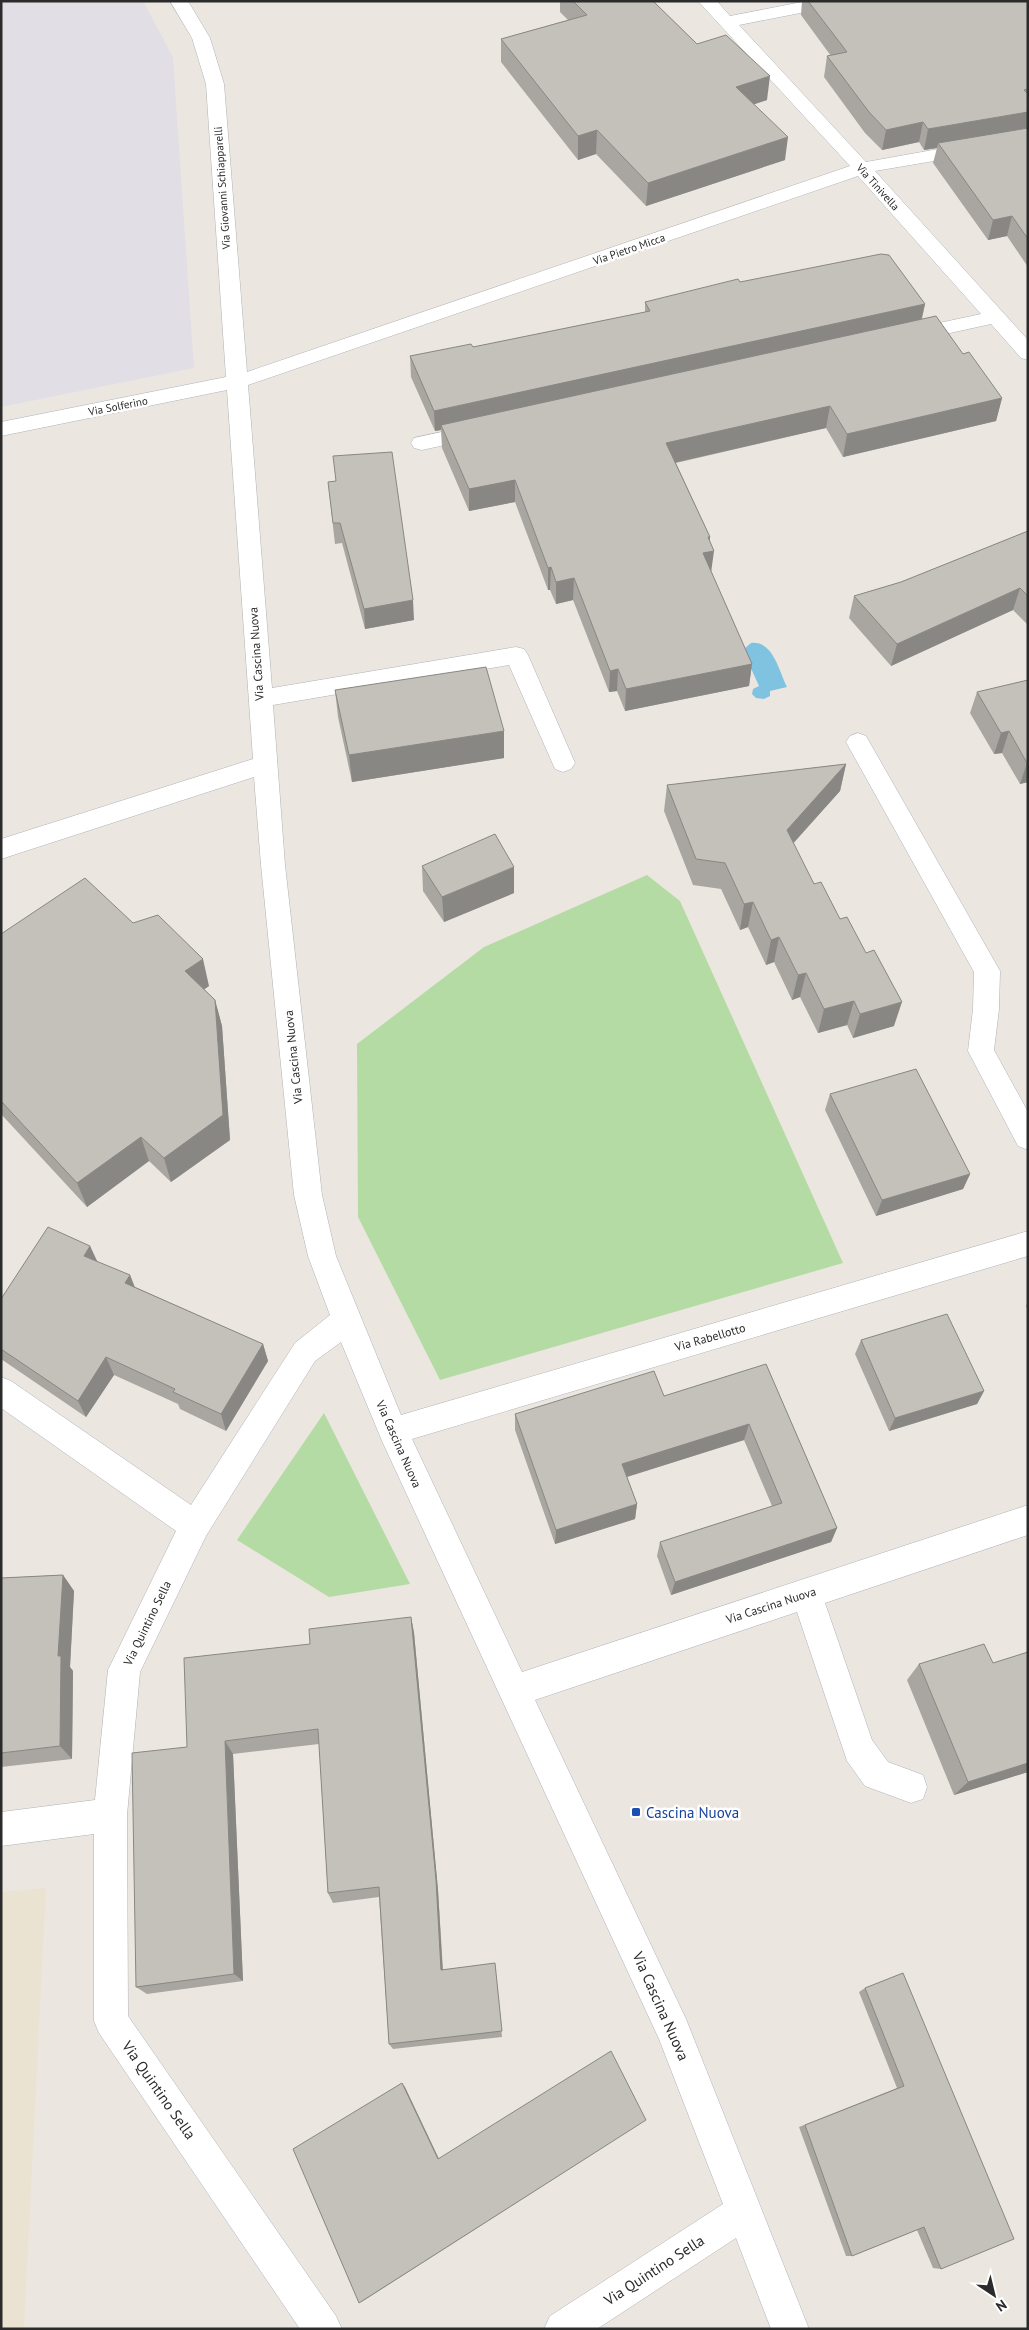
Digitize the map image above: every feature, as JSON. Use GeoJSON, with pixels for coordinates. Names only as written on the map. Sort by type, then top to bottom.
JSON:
{"type":"FeatureCollection","features":[{"type":"Feature","properties":{"kind":"street","name":"Via Giovanni Schiapparelli"},"geometry":{"type":"LineString","coordinates":[[178,1],[200,38],[215,84],[235,382]]}},
{"type":"Feature","properties":{"kind":"street","name":"Via Tinivella"},"geometry":{"type":"LineString","coordinates":[[707,1],[862,168],[1028,353]]}},
{"type":"Feature","properties":{"kind":"street"},"geometry":{"type":"LineString","coordinates":[[726,22],[836,1]]}},
{"type":"Feature","properties":{"kind":"street","name":"Via Pietro Micca"},"geometry":{"type":"LineString","coordinates":[[235,382],[279,369],[862,168],[1028,139]]}},
{"type":"Feature","properties":{"kind":"street"},"geometry":{"type":"LineString","coordinates":[[888,340],[995,317]]}},
{"type":"Feature","properties":{"kind":"street","name":"Via Solferino"},"geometry":{"type":"LineString","coordinates":[[1,429],[235,382]]}},
{"type":"Feature","properties":{"kind":"street","name":"Via Cascina Nuova"},"geometry":{"type":"LineString","coordinates":[[235,382],[273,865],[308,1195],[322,1256],[346,1320],[393,1432],[674,2031],[790,2329]]}},
{"type":"Feature","properties":{"kind":"street"},"geometry":{"type":"LineString","coordinates":[[422,443],[499,426]]}},
{"type":"Feature","properties":{"kind":"street"},"geometry":{"type":"LineString","coordinates":[[259,698],[516,655],[563,763]]}},
{"type":"Feature","properties":{"kind":"street"},"geometry":{"type":"LineString","coordinates":[[858,742],[987,971],[986,1009],[981,1051],[1028,1138]]}},
{"type":"Feature","properties":{"kind":"street"},"geometry":{"type":"LineString","coordinates":[[1,849],[265,764]]}},
{"type":"Feature","properties":{"kind":"street","name":"Via Rabellotto"},"geometry":{"type":"LineString","coordinates":[[393,1432],[452,1412],[1028,1243]]}},
{"type":"Feature","properties":{"kind":"street","name":"Via Quintino Sella"},"geometry":{"type":"LineString","coordinates":[[323,2329],[111,2021],[112,1882],[110,1815],[124,1670],[195,1526],[305,1352],[346,1320]]}},
{"type":"Feature","properties":{"kind":"street"},"geometry":{"type":"LineString","coordinates":[[1,1392],[195,1526]]}},
{"type":"Feature","properties":{"kind":"street","name":"Via Cascina Nuova"},"geometry":{"type":"LineString","coordinates":[[514,1691],[1028,1520]]}},
{"type":"Feature","properties":{"kind":"street"},"geometry":{"type":"LineString","coordinates":[[806,1594],[859,1749],[877,1774],[911,1787]]}},
{"type":"Feature","properties":{"kind":"street"},"geometry":{"type":"LineString","coordinates":[[1,1829],[110,1815]]}},
{"type":"Feature","properties":{"kind":"street","name":"Via Quintino Sella"},"geometry":{"type":"LineString","coordinates":[[563,2329],[745,2211]]}},
{"type":"Feature","properties":{"kind":"shaded area"},"geometry":{"type":"Polygon","coordinates":[[[1,1],[143,1],[173,57],[194,368],[1,407],[1,1]]]}},
{"type":"Feature","properties":{"kind":"shaded area"},"geometry":{"type":"Polygon","coordinates":[[[46,1888],[24,2329],[1,2329],[1,1892],[46,1888]]]}},
{"type":"Feature","properties":{"kind":"green space"},"geometry":{"type":"Polygon","coordinates":[[[647,875],[680,901],[843,1263],[440,1380],[358,1217],[357,1044],[484,947],[647,875]]]}},
{"type":"Feature","properties":{"kind":"green space"},"geometry":{"type":"Polygon","coordinates":[[[324,1413],[410,1584],[329,1597],[237,1540],[324,1413]]]}},
{"type":"Feature","properties":{"kind":"water"},"geometry":{"type":"Polygon","coordinates":[[[751,643],[759,643],[770,651],[787,687],[770,691],[770,696],[764,699],[756,698],[752,694],[753,689],[759,686],[744,653],[744,649],[751,643]]]}},
{"type":"Feature","properties":{"kind":"building"},"geometry":{"type":"Polygon","coordinates":[[[573,1],[653,1],[697,44],[726,35],[770,76],[736,87],[788,137],[648,183],[597,130],[578,136],[501,39],[587,15],[573,1]]]}},
{"type":"Feature","properties":{"kind":"building"},"geometry":{"type":"Polygon","coordinates":[[[808,1],[1028,1],[1028,89],[1024,90],[1028,94],[1028,112],[928,129],[923,122],[886,130],[869,112],[827,56],[847,52],[808,1]]]}},
{"type":"Feature","properties":{"kind":"building"},"geometry":{"type":"Polygon","coordinates":[[[1028,128],[1028,239],[1012,216],[993,220],[938,143],[1028,128]]]}},
{"type":"Feature","properties":{"kind":"building"},"geometry":{"type":"Polygon","coordinates":[[[881,254],[889,255],[925,304],[434,411],[410,356],[471,344],[473,347],[650,311],[645,302],[738,279],[740,282],[881,254]]]}},
{"type":"Feature","properties":{"kind":"building"},"geometry":{"type":"Polygon","coordinates":[[[936,316],[963,354],[969,352],[1002,398],[847,434],[830,406],[666,443],[710,537],[708,537],[714,551],[703,553],[752,664],[626,689],[618,669],[610,671],[574,578],[556,582],[551,567],[548,568],[515,480],[469,489],[441,425],[936,316]]]}},
{"type":"Feature","properties":{"kind":"building"},"geometry":{"type":"Polygon","coordinates":[[[392,452],[413,600],[364,609],[340,523],[333,523],[328,482],[336,481],[333,456],[392,452]]]}},
{"type":"Feature","properties":{"kind":"building"},"geometry":{"type":"Polygon","coordinates":[[[1028,531],[1028,596],[1020,588],[897,644],[854,596],[901,582],[1028,531]]]}},
{"type":"Feature","properties":{"kind":"building"},"geometry":{"type":"Polygon","coordinates":[[[486,667],[504,731],[349,755],[335,690],[486,667]]]}},
{"type":"Feature","properties":{"kind":"building"},"geometry":{"type":"Polygon","coordinates":[[[1028,680],[1027,763],[1009,731],[1001,733],[977,692],[1028,680]]]}},
{"type":"Feature","properties":{"kind":"building"},"geometry":{"type":"Polygon","coordinates":[[[846,764],[787,830],[814,884],[821,882],[840,919],[847,917],[866,953],[874,950],[902,1002],[860,1014],[854,1001],[824,1009],[806,973],[798,975],[779,937],[771,940],[753,902],[744,904],[725,863],[696,859],[667,785],[846,764]]]}},
{"type":"Feature","properties":{"kind":"building"},"geometry":{"type":"Polygon","coordinates":[[[495,834],[514,867],[442,897],[422,866],[495,834]]]}},
{"type":"Feature","properties":{"kind":"building"},"geometry":{"type":"Polygon","coordinates":[[[85,878],[133,923],[158,915],[203,959],[185,971],[215,1000],[223,1115],[164,1158],[141,1137],[77,1183],[1,1101],[1,934],[85,878]]]}},
{"type":"Feature","properties":{"kind":"building"},"geometry":{"type":"Polygon","coordinates":[[[916,1069],[970,1174],[882,1200],[830,1094],[916,1069]]]}},
{"type":"Feature","properties":{"kind":"building"},"geometry":{"type":"Polygon","coordinates":[[[48,1227],[90,1246],[84,1256],[130,1275],[125,1283],[263,1344],[221,1414],[173,1392],[175,1389],[106,1357],[78,1401],[1,1349],[1,1299],[48,1227]]]}},
{"type":"Feature","properties":{"kind":"building"},"geometry":{"type":"Polygon","coordinates":[[[947,1314],[984,1391],[895,1418],[861,1340],[947,1314]]]}},
{"type":"Feature","properties":{"kind":"building"},"geometry":{"type":"Polygon","coordinates":[[[766,1364],[837,1528],[675,1582],[660,1542],[782,1503],[749,1424],[622,1464],[637,1504],[556,1530],[515,1414],[654,1371],[664,1396],[766,1364]]]}},
{"type":"Feature","properties":{"kind":"building"},"geometry":{"type":"Polygon","coordinates":[[[63,1575],[58,1656],[61,1656],[60,1746],[1,1753],[1,1578],[63,1575]]]}},
{"type":"Feature","properties":{"kind":"building"},"geometry":{"type":"Polygon","coordinates":[[[411,1617],[436,1880],[441,1970],[495,1963],[502,2031],[389,2044],[379,1887],[328,1893],[318,1729],[225,1741],[234,1974],[136,1987],[132,1753],[187,1747],[184,1658],[310,1644],[309,1629],[411,1617]]]}},
{"type":"Feature","properties":{"kind":"building"},"geometry":{"type":"Polygon","coordinates":[[[984,1644],[993,1663],[1028,1652],[1028,1763],[968,1782],[919,1664],[984,1644]]]}},
{"type":"Feature","properties":{"kind":"building"},"geometry":{"type":"Polygon","coordinates":[[[903,1973],[1014,2239],[941,2269],[924,2227],[852,2256],[805,2125],[904,2086],[865,1988],[903,1973]]]}},
{"type":"Feature","properties":{"kind":"building"},"geometry":{"type":"Polygon","coordinates":[[[611,2051],[646,2120],[359,2303],[293,2149],[402,2083],[438,2159],[611,2051]]]}},
{"type":"Feature","properties":{"kind":"place","name":"Cascina Nuova"},"geometry":{"type":"Point","coordinates":[636,1812]}}]}
